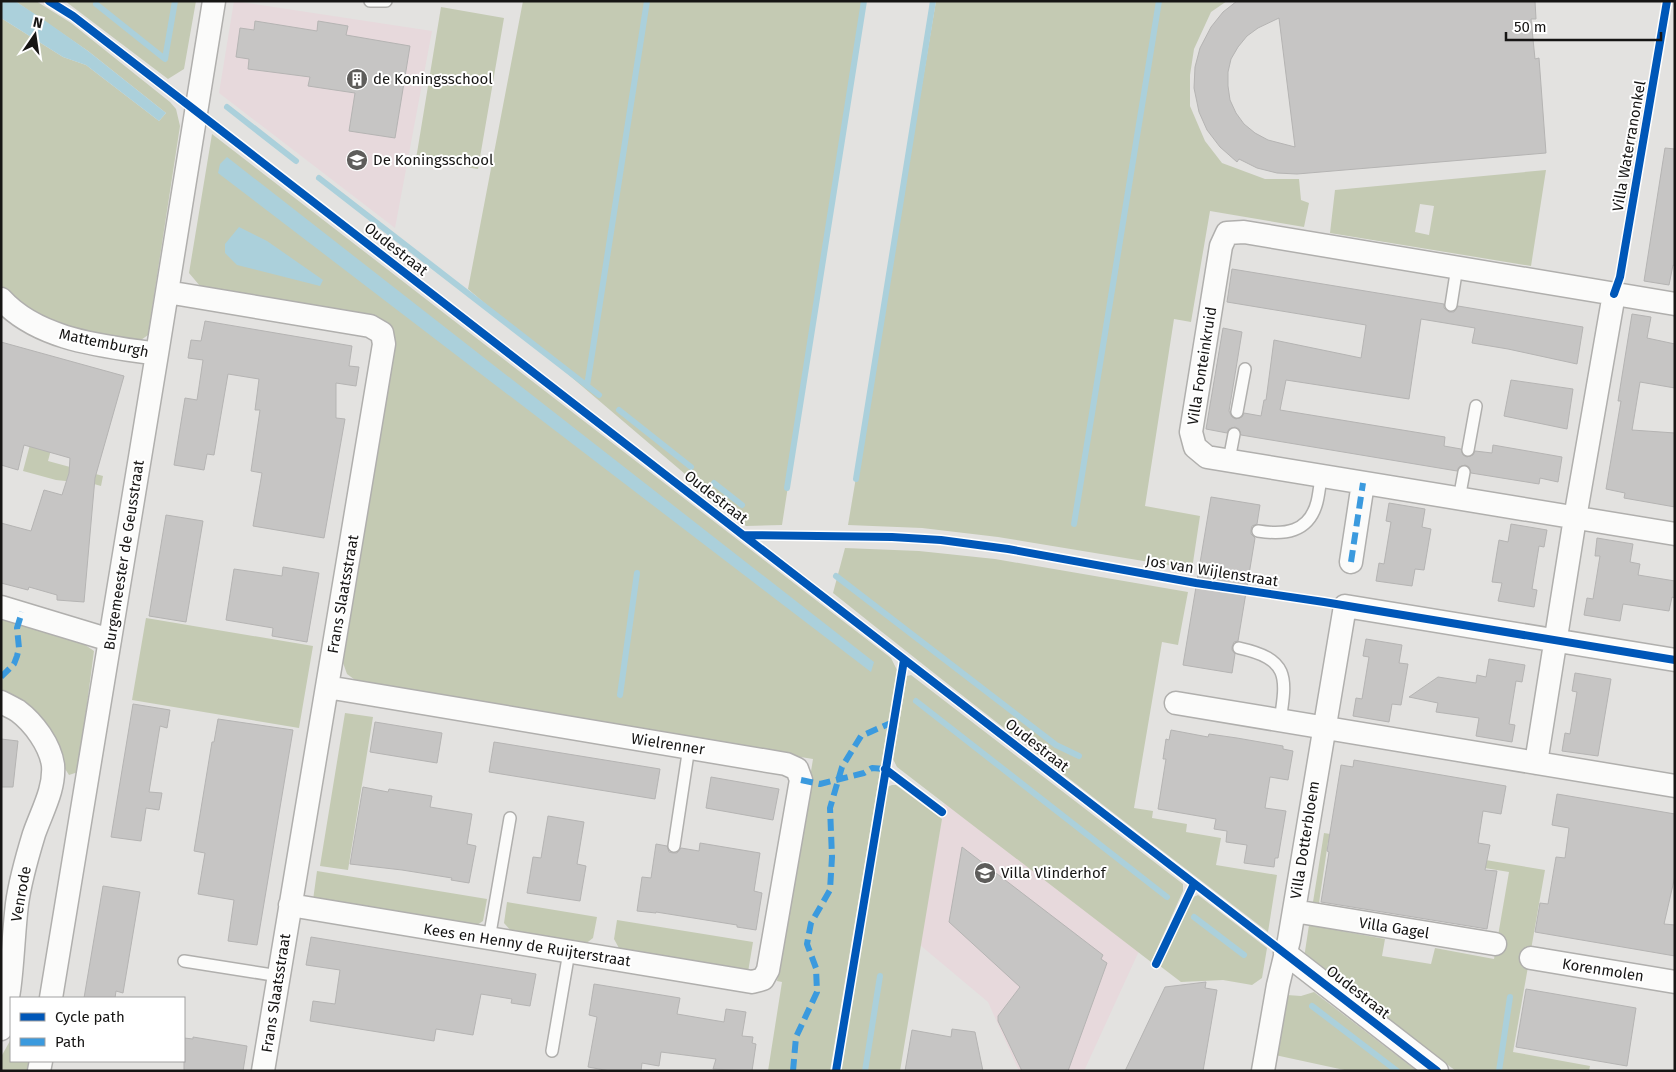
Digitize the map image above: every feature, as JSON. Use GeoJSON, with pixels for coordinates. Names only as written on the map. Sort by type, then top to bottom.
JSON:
{"type":"FeatureCollection","features":[{"type":"Feature","properties":{"kind":"street","name":"Burgemeester de Geusstraat"},"geometry":{"type":"LineString","coordinates":[[51,997],[214,1]]}},
{"type":"Feature","properties":{"kind":"street","name":"Villa Fonteinkruid"},"geometry":{"type":"LineString","coordinates":[[1457,267],[1244,232],[1227,233],[1221,246],[1191,432],[1195,448],[1207,457],[1675,534]]}},
{"type":"Feature","properties":{"kind":"street"},"geometry":{"type":"LineString","coordinates":[[1457,267],[1675,304]]}},
{"type":"Feature","properties":{"kind":"street","name":"Frans Slaatsstraat"},"geometry":{"type":"LineString","coordinates":[[167,292],[370,326],[382,333],[384,344],[263,1071]]}},
{"type":"Feature","properties":{"kind":"street"},"geometry":{"type":"LineString","coordinates":[[1536,763],[1575,518],[1614,294]]}},
{"type":"Feature","properties":{"kind":"street","name":"Mattemburgh"},"geometry":{"type":"LineString","coordinates":[[1,299],[18,314],[45,329],[64,336],[104,346],[157,354]]}},
{"type":"Feature","properties":{"kind":"street"},"geometry":{"type":"LineString","coordinates":[[1351,562],[1363,483]]}},
{"type":"Feature","properties":{"kind":"street","name":"Villa Dotterbloem"},"geometry":{"type":"LineString","coordinates":[[1264,1071],[1278,985],[1294,911],[1345,606],[1555,640]]}},
{"type":"Feature","properties":{"kind":"street"},"geometry":{"type":"LineString","coordinates":[[1,607],[110,640]]}},
{"type":"Feature","properties":{"kind":"street"},"geometry":{"type":"LineString","coordinates":[[1555,640],[1675,660]]}},
{"type":"Feature","properties":{"kind":"street","name":"Wielrenner"},"geometry":{"type":"LineString","coordinates":[[327,687],[689,747],[786,764],[797,769],[801,780],[768,970],[763,979]]}},
{"type":"Feature","properties":{"kind":"street","name":"Venrode"},"geometry":{"type":"LineString","coordinates":[[1,702],[18,712],[35,727],[45,742],[53,763],[53,784],[34,834],[17,904],[7,1016]]}},
{"type":"Feature","properties":{"kind":"street"},"geometry":{"type":"LineString","coordinates":[[1176,703],[1675,786]]}},
{"type":"Feature","properties":{"kind":"street"},"geometry":{"type":"LineString","coordinates":[[53,784],[85,793]]}},
{"type":"Feature","properties":{"kind":"street","name":"Kees en Henny de Ruijterstraat"},"geometry":{"type":"LineString","coordinates":[[290,905],[752,982],[763,979]]}},
{"type":"Feature","properties":{"kind":"street","name":"Villa Gagel"},"geometry":{"type":"LineString","coordinates":[[1294,911],[1494,944]]}},
{"type":"Feature","properties":{"kind":"street","name":"Oudestraat"},"geometry":{"type":"LineString","coordinates":[[1285,953],[1438,1071]]}},
{"type":"Feature","properties":{"kind":"street","name":"Korenmolen"},"geometry":{"type":"LineString","coordinates":[[1531,958],[1675,982]]}},
{"type":"Feature","properties":{"kind":"lane"},"geometry":{"type":"LineString","coordinates":[[370,1],[386,1]]}},
{"type":"Feature","properties":{"kind":"lane"},"geometry":{"type":"LineString","coordinates":[[1451,305],[1457,267]]}},
{"type":"Feature","properties":{"kind":"lane"},"geometry":{"type":"LineString","coordinates":[[1237,412],[1245,369]]}},
{"type":"Feature","properties":{"kind":"lane"},"geometry":{"type":"LineString","coordinates":[[1468,450],[1476,406]]}},
{"type":"Feature","properties":{"kind":"lane"},"geometry":{"type":"LineString","coordinates":[[1229,460],[1234,434]]}},
{"type":"Feature","properties":{"kind":"lane"},"geometry":{"type":"LineString","coordinates":[[1459,499],[1464,472]]}},
{"type":"Feature","properties":{"kind":"lane"},"geometry":{"type":"LineString","coordinates":[[1258,531],[1280,534],[1303,525],[1314,511],[1321,476]]}},
{"type":"Feature","properties":{"kind":"lane"},"geometry":{"type":"LineString","coordinates":[[1239,648],[1264,655],[1279,668],[1285,690],[1280,721]]}},
{"type":"Feature","properties":{"kind":"lane"},"geometry":{"type":"LineString","coordinates":[[674,846],[689,747]]}},
{"type":"Feature","properties":{"kind":"lane"},"geometry":{"type":"LineString","coordinates":[[489,939],[510,818]]}},
{"type":"Feature","properties":{"kind":"lane"},"geometry":{"type":"LineString","coordinates":[[552,1051],[570,952]]}},
{"type":"Feature","properties":{"kind":"lane"},"geometry":{"type":"LineString","coordinates":[[184,961],[278,976]]}},
{"type":"Feature","properties":{"kind":"shaded area","name":"De Koningsschool"},"geometry":{"type":"Polygon","coordinates":[[[234,1],[432,31],[395,228],[219,93],[234,1]]]}},
{"type":"Feature","properties":{"kind":"shaded area","name":"Villa Vlinderhof"},"geometry":{"type":"Polygon","coordinates":[[[945,801],[1139,951],[1084,1071],[1019,1071],[988,1002],[920,945],[945,801]]]}},
{"type":"Feature","properties":{"kind":"green space"},"geometry":{"type":"Polygon","coordinates":[[[15,1],[36,1],[71,23],[170,102],[176,109],[180,126],[148,335],[141,340],[111,339],[45,320],[14,301],[1,286],[1,18],[63,57],[86,65],[159,121],[166,113],[88,51],[15,1]]]}},
{"type":"Feature","properties":{"kind":"green space"},"geometry":{"type":"Polygon","coordinates":[[[65,1],[196,1],[184,69],[168,79],[65,1]]]}},
{"type":"Feature","properties":{"kind":"green space"},"geometry":{"type":"Polygon","coordinates":[[[523,1],[865,1],[782,525],[746,526],[468,289],[523,1]]]}},
{"type":"Feature","properties":{"kind":"green space"},"geometry":{"type":"Polygon","coordinates":[[[936,1],[1227,1],[1211,12],[1194,49],[1190,75],[1190,106],[1205,141],[1222,163],[1265,179],[1299,179],[1301,200],[1309,203],[1304,227],[1210,211],[1191,322],[1174,319],[1145,506],[1200,516],[1192,569],[998,537],[922,528],[848,525],[936,1]]]}},
{"type":"Feature","properties":{"kind":"green space"},"geometry":{"type":"Polygon","coordinates":[[[441,7],[504,18],[478,169],[416,159],[441,7]]]}},
{"type":"Feature","properties":{"kind":"green space"},"geometry":{"type":"Polygon","coordinates":[[[212,134],[891,658],[897,670],[830,1071],[768,1071],[782,982],[777,981],[813,759],[362,685],[347,674],[342,660],[394,341],[200,286],[189,273],[212,134]]]}},
{"type":"Feature","properties":{"kind":"green space"},"geometry":{"type":"Polygon","coordinates":[[[1546,170],[1531,266],[1330,233],[1335,190],[1546,170]],[[1420,204],[1415,232],[1429,235],[1434,206],[1420,204]]]}},
{"type":"Feature","properties":{"kind":"green space"},"geometry":{"type":"Polygon","coordinates":[[[40,407],[61,412],[48,461],[103,476],[101,486],[56,480],[23,471],[40,407]]]}},
{"type":"Feature","properties":{"kind":"green space"},"geometry":{"type":"Polygon","coordinates":[[[845,548],[919,551],[995,559],[1188,592],[1178,645],[1162,642],[1134,808],[1153,811],[1152,818],[1187,824],[1186,832],[1221,838],[1216,865],[1277,875],[1268,932],[833,593],[845,548]]]}},
{"type":"Feature","properties":{"kind":"green space"},"geometry":{"type":"Polygon","coordinates":[[[1,615],[75,638],[94,651],[78,772],[69,775],[62,764],[62,751],[48,732],[1,698],[1,615]]]}},
{"type":"Feature","properties":{"kind":"green space"},"geometry":{"type":"Polygon","coordinates":[[[146,618],[313,646],[299,728],[132,700],[146,618]]]}},
{"type":"Feature","properties":{"kind":"green space"},"geometry":{"type":"Polygon","coordinates":[[[911,675],[1183,884],[1183,891],[1151,962],[897,767],[893,759],[907,676],[911,675]]]}},
{"type":"Feature","properties":{"kind":"green space"},"geometry":{"type":"Polygon","coordinates":[[[345,713],[373,717],[348,870],[320,866],[345,713]]]}},
{"type":"Feature","properties":{"kind":"green space"},"geometry":{"type":"Polygon","coordinates":[[[896,785],[942,819],[900,1071],[841,1071],[887,787],[896,785]]]}},
{"type":"Feature","properties":{"kind":"green space"},"geometry":{"type":"Polygon","coordinates":[[[1324,833],[1545,870],[1513,1052],[1590,1066],[1589,1071],[1456,1071],[1304,958],[1309,925],[1385,939],[1382,956],[1431,964],[1435,948],[1494,959],[1509,872],[1328,842],[1319,903],[1313,902],[1324,833]]]}},
{"type":"Feature","properties":{"kind":"green space"},"geometry":{"type":"Polygon","coordinates":[[[317,871],[487,899],[483,921],[474,927],[313,900],[317,871]]]}},
{"type":"Feature","properties":{"kind":"green space"},"geometry":{"type":"Polygon","coordinates":[[[1198,895],[1267,948],[1262,978],[1252,985],[1223,980],[1181,982],[1160,966],[1191,898],[1198,895]]]}},
{"type":"Feature","properties":{"kind":"green space"},"geometry":{"type":"Polygon","coordinates":[[[507,902],[597,917],[593,938],[584,945],[513,933],[504,923],[507,902]]]}},
{"type":"Feature","properties":{"kind":"green space"},"geometry":{"type":"Polygon","coordinates":[[[617,920],[753,942],[748,972],[620,950],[614,939],[617,920]]]}},
{"type":"Feature","properties":{"kind":"green space"},"geometry":{"type":"Polygon","coordinates":[[[1314,992],[1417,1071],[1349,1071],[1275,1055],[1287,995],[1301,996],[1314,992]]]}},
{"type":"Feature","properties":{"kind":"green space"},"geometry":{"type":"Polygon","coordinates":[[[10,1041],[10,1062],[31,1062],[29,1071],[1,1071],[1,1057],[10,1041]]]}},
{"type":"Feature","properties":{"kind":"water"},"geometry":{"type":"Polygon","coordinates":[[[1,1],[15,1],[44,20],[88,51],[166,113],[159,121],[86,65],[63,57],[1,18],[1,1]]]}},
{"type":"Feature","properties":{"kind":"water"},"geometry":{"type":"Polygon","coordinates":[[[227,157],[874,662],[871,672],[218,173],[220,164],[227,157]]]}},
{"type":"Feature","properties":{"kind":"water"},"geometry":{"type":"Polygon","coordinates":[[[239,227],[267,241],[323,280],[320,286],[237,265],[225,253],[225,244],[239,227]]]}},
{"type":"Feature","properties":{"kind":"building"},"geometry":{"type":"Polygon","coordinates":[[[1237,1],[1535,1],[1536,19],[1531,19],[1535,59],[1539,58],[1546,153],[1297,174],[1277,173],[1257,168],[1239,159],[1237,162],[1220,147],[1207,130],[1199,112],[1194,88],[1195,67],[1200,48],[1211,27],[1223,12],[1237,1]],[[1279,18],[1258,28],[1247,36],[1238,47],[1231,59],[1228,72],[1228,86],[1230,100],[1244,124],[1268,140],[1295,147],[1279,18]]]}},
{"type":"Feature","properties":{"kind":"building","name":"de Koningsschool"},"geometry":{"type":"Polygon","coordinates":[[[255,21],[317,31],[318,21],[348,26],[346,35],[410,46],[395,138],[349,131],[355,93],[308,86],[310,77],[248,69],[249,59],[236,57],[240,28],[254,30],[255,21]]]}},
{"type":"Feature","properties":{"kind":"building"},"geometry":{"type":"Polygon","coordinates":[[[1665,148],[1675,149],[1675,266],[1673,265],[1669,285],[1644,281],[1665,148]]]}},
{"type":"Feature","properties":{"kind":"building"},"geometry":{"type":"Polygon","coordinates":[[[1232,269],[1444,304],[1444,308],[1449,312],[1454,312],[1458,306],[1583,327],[1577,364],[1472,343],[1475,328],[1421,319],[1409,399],[1286,380],[1280,410],[1445,437],[1444,446],[1461,449],[1463,455],[1467,457],[1473,455],[1475,451],[1492,453],[1493,445],[1562,457],[1558,482],[1540,478],[1539,484],[1471,473],[1469,467],[1465,465],[1459,467],[1457,471],[1241,435],[1239,429],[1235,427],[1229,429],[1227,433],[1206,429],[1223,328],[1242,332],[1229,411],[1232,417],[1236,419],[1242,417],[1244,413],[1261,416],[1264,400],[1266,400],[1274,340],[1361,358],[1366,325],[1227,302],[1232,269]]]}},
{"type":"Feature","properties":{"kind":"building"},"geometry":{"type":"Polygon","coordinates":[[[1632,314],[1651,317],[1647,338],[1675,344],[1675,388],[1640,382],[1632,430],[1675,433],[1675,507],[1624,498],[1625,493],[1606,489],[1621,401],[1618,401],[1632,314]]]}},
{"type":"Feature","properties":{"kind":"building"},"geometry":{"type":"Polygon","coordinates":[[[205,321],[352,346],[349,366],[359,367],[356,386],[336,383],[336,418],[345,419],[324,538],[253,526],[262,473],[251,471],[260,410],[255,410],[259,379],[228,374],[214,455],[207,454],[204,470],[174,465],[185,398],[197,400],[203,360],[188,358],[191,340],[201,341],[205,321]]]}},
{"type":"Feature","properties":{"kind":"building"},"geometry":{"type":"Polygon","coordinates":[[[1,342],[124,376],[95,478],[84,602],[57,600],[57,595],[29,587],[28,590],[1,583],[1,523],[31,531],[44,490],[62,495],[69,473],[70,458],[24,445],[18,470],[1,465],[1,342]]]}},
{"type":"Feature","properties":{"kind":"building"},"geometry":{"type":"Polygon","coordinates":[[[1511,380],[1573,389],[1567,429],[1504,416],[1511,380]]]}},
{"type":"Feature","properties":{"kind":"building"},"geometry":{"type":"Polygon","coordinates":[[[1211,497],[1260,505],[1257,524],[1252,526],[1251,530],[1251,534],[1255,538],[1238,641],[1234,642],[1232,647],[1235,654],[1232,673],[1183,665],[1211,497]]]}},
{"type":"Feature","properties":{"kind":"building"},"geometry":{"type":"Polygon","coordinates":[[[1389,503],[1425,509],[1422,527],[1431,529],[1424,570],[1415,569],[1412,586],[1376,581],[1379,563],[1384,564],[1391,522],[1386,521],[1389,503]]]}},
{"type":"Feature","properties":{"kind":"building"},"geometry":{"type":"Polygon","coordinates":[[[166,515],[203,521],[186,622],[149,616],[166,515]]]}},
{"type":"Feature","properties":{"kind":"building"},"geometry":{"type":"Polygon","coordinates":[[[1511,524],[1547,530],[1544,547],[1539,546],[1532,589],[1537,590],[1534,607],[1498,601],[1502,583],[1492,582],[1499,540],[1508,542],[1511,524]]]}},
{"type":"Feature","properties":{"kind":"building"},"geometry":{"type":"Polygon","coordinates":[[[1597,538],[1633,544],[1630,562],[1640,564],[1638,575],[1675,581],[1675,598],[1672,597],[1669,611],[1623,604],[1620,621],[1584,615],[1587,598],[1593,599],[1600,556],[1595,556],[1597,538]]]}},
{"type":"Feature","properties":{"kind":"building"},"geometry":{"type":"Polygon","coordinates":[[[283,567],[319,573],[307,642],[272,636],[273,628],[226,620],[234,569],[282,576],[283,567]]]}},
{"type":"Feature","properties":{"kind":"building"},"geometry":{"type":"Polygon","coordinates":[[[1366,639],[1402,645],[1399,663],[1408,664],[1401,705],[1392,704],[1389,722],[1353,716],[1356,698],[1362,699],[1369,657],[1363,656],[1366,639]]]}},
{"type":"Feature","properties":{"kind":"building"},"geometry":{"type":"Polygon","coordinates":[[[1489,659],[1525,665],[1522,682],[1516,681],[1509,724],[1515,725],[1512,742],[1476,736],[1479,718],[1436,712],[1438,703],[1409,697],[1438,677],[1476,683],[1477,675],[1486,677],[1489,659]]]}},
{"type":"Feature","properties":{"kind":"building"},"geometry":{"type":"Polygon","coordinates":[[[1575,673],[1611,679],[1598,756],[1562,751],[1565,733],[1570,734],[1577,692],[1572,691],[1575,673]]]}},
{"type":"Feature","properties":{"kind":"building"},"geometry":{"type":"Polygon","coordinates":[[[133,704],[170,710],[167,728],[160,726],[149,792],[162,793],[159,810],[146,808],[141,841],[111,837],[133,704]]]}},
{"type":"Feature","properties":{"kind":"building"},"geometry":{"type":"Polygon","coordinates":[[[218,719],[293,730],[257,945],[228,941],[234,900],[198,894],[205,853],[194,851],[212,742],[214,742],[218,719]]]}},
{"type":"Feature","properties":{"kind":"building"},"geometry":{"type":"Polygon","coordinates":[[[375,722],[442,733],[437,763],[370,752],[375,722]]]}},
{"type":"Feature","properties":{"kind":"building"},"geometry":{"type":"Polygon","coordinates":[[[1171,730],[1208,737],[1209,734],[1237,738],[1283,746],[1283,749],[1293,751],[1288,780],[1270,777],[1265,808],[1286,811],[1278,858],[1275,858],[1274,867],[1244,863],[1247,845],[1226,842],[1227,831],[1214,829],[1216,819],[1158,809],[1166,759],[1163,759],[1166,739],[1169,740],[1171,730]]]}},
{"type":"Feature","properties":{"kind":"building"},"geometry":{"type":"Polygon","coordinates":[[[1,739],[18,741],[13,787],[1,787],[1,739]]]}},
{"type":"Feature","properties":{"kind":"building"},"geometry":{"type":"Polygon","coordinates":[[[494,742],[660,769],[655,799],[489,772],[494,742]]]}},
{"type":"Feature","properties":{"kind":"building"},"geometry":{"type":"Polygon","coordinates":[[[1354,760],[1506,786],[1501,814],[1483,811],[1478,843],[1490,845],[1485,870],[1497,871],[1487,929],[1321,902],[1341,765],[1353,767],[1354,760]]]}},
{"type":"Feature","properties":{"kind":"building"},"geometry":{"type":"Polygon","coordinates":[[[711,777],[779,789],[773,820],[706,808],[711,777]]]}},
{"type":"Feature","properties":{"kind":"building"},"geometry":{"type":"Polygon","coordinates":[[[363,787],[388,792],[389,789],[432,796],[430,807],[472,814],[467,844],[476,846],[469,883],[451,880],[452,878],[402,870],[350,864],[363,787]]]}},
{"type":"Feature","properties":{"kind":"building"},"geometry":{"type":"Polygon","coordinates":[[[1557,794],[1675,814],[1675,876],[1664,924],[1675,925],[1675,956],[1535,932],[1540,903],[1548,904],[1556,857],[1565,858],[1569,828],[1552,825],[1557,794]]]}},
{"type":"Feature","properties":{"kind":"building"},"geometry":{"type":"Polygon","coordinates":[[[548,816],[584,822],[577,864],[586,866],[580,901],[527,893],[533,857],[541,858],[548,816]]]}},
{"type":"Feature","properties":{"kind":"building"},"geometry":{"type":"Polygon","coordinates":[[[700,843],[760,853],[754,891],[762,893],[756,930],[737,927],[737,925],[656,912],[637,911],[642,877],[651,878],[656,844],[667,846],[669,852],[677,853],[681,848],[699,851],[700,843]]]}},
{"type":"Feature","properties":{"kind":"building"},"geometry":{"type":"Polygon","coordinates":[[[962,847],[1103,955],[1101,959],[1107,963],[1068,1071],[1022,1071],[998,1021],[998,1016],[1020,987],[949,922],[962,847]]]}},
{"type":"Feature","properties":{"kind":"building"},"geometry":{"type":"Polygon","coordinates":[[[103,886],[140,892],[123,993],[116,991],[115,997],[84,997],[103,886]]]}},
{"type":"Feature","properties":{"kind":"building"},"geometry":{"type":"Polygon","coordinates":[[[311,937],[536,974],[530,1006],[511,1003],[512,999],[481,994],[473,1035],[436,1029],[434,1041],[310,1021],[313,1001],[335,1004],[340,970],[306,965],[311,937]]]}},
{"type":"Feature","properties":{"kind":"building"},"geometry":{"type":"Polygon","coordinates":[[[1206,982],[1205,988],[1217,990],[1203,1071],[1125,1071],[1165,987],[1206,982]]]}},
{"type":"Feature","properties":{"kind":"building"},"geometry":{"type":"Polygon","coordinates":[[[594,984],[680,998],[677,1014],[724,1022],[726,1009],[746,1012],[742,1036],[753,1037],[752,1043],[756,1044],[752,1071],[713,1069],[716,1059],[661,1052],[659,1066],[642,1063],[641,1071],[610,1071],[588,1067],[597,1017],[589,1015],[594,984]]]}},
{"type":"Feature","properties":{"kind":"building"},"geometry":{"type":"Polygon","coordinates":[[[1526,989],[1636,1008],[1627,1066],[1516,1047],[1526,989]]]}},
{"type":"Feature","properties":{"kind":"building"},"geometry":{"type":"Polygon","coordinates":[[[952,1029],[975,1032],[983,1071],[905,1071],[912,1030],[951,1037],[952,1029]]]}},
{"type":"Feature","properties":{"kind":"building"},"geometry":{"type":"Polygon","coordinates":[[[193,1037],[247,1046],[243,1071],[184,1071],[185,1038],[193,1039],[193,1037]]]}},
{"type":"Feature","properties":{"kind":"waterway"},"geometry":{"type":"LineString","coordinates":[[96,4],[165,59],[175,1]]}},
{"type":"Feature","properties":{"kind":"waterway"},"geometry":{"type":"LineString","coordinates":[[587,386],[647,1]]}},
{"type":"Feature","properties":{"kind":"waterway"},"geometry":{"type":"LineString","coordinates":[[787,488],[864,1]]}},
{"type":"Feature","properties":{"kind":"waterway"},"geometry":{"type":"LineString","coordinates":[[856,479],[933,1]]}},
{"type":"Feature","properties":{"kind":"waterway"},"geometry":{"type":"LineString","coordinates":[[1074,524],[1159,1]]}},
{"type":"Feature","properties":{"kind":"waterway"},"geometry":{"type":"LineString","coordinates":[[227,107],[296,161]]}},
{"type":"Feature","properties":{"kind":"waterway"},"geometry":{"type":"LineString","coordinates":[[319,178],[599,395]]}},
{"type":"Feature","properties":{"kind":"waterway"},"geometry":{"type":"LineString","coordinates":[[619,410],[691,467]]}},
{"type":"Feature","properties":{"kind":"waterway"},"geometry":{"type":"LineString","coordinates":[[714,483],[742,505]]}},
{"type":"Feature","properties":{"kind":"waterway"},"geometry":{"type":"LineString","coordinates":[[620,695],[637,573]]}},
{"type":"Feature","properties":{"kind":"waterway"},"geometry":{"type":"LineString","coordinates":[[836,576],[1056,745],[1079,756]]}},
{"type":"Feature","properties":{"kind":"waterway"},"geometry":{"type":"LineString","coordinates":[[916,701],[1167,897]]}},
{"type":"Feature","properties":{"kind":"waterway"},"geometry":{"type":"LineString","coordinates":[[1194,917],[1244,955]]}},
{"type":"Feature","properties":{"kind":"waterway"},"geometry":{"type":"LineString","coordinates":[[865,1071],[880,976]]}},
{"type":"Feature","properties":{"kind":"waterway"},"geometry":{"type":"LineString","coordinates":[[1499,1071],[1510,997]]}},
{"type":"Feature","properties":{"kind":"waterway"},"geometry":{"type":"LineString","coordinates":[[1312,1006],[1397,1071]]}},
{"type":"Feature","properties":{"kind":"marked path"},"geometry":{"type":"LineString","coordinates":[[1351,562],[1363,483]]}},
{"type":"Feature","properties":{"kind":"marked path"},"geometry":{"type":"LineString","coordinates":[[1,677],[14,664],[17,656],[19,648],[17,628],[22,612]]}},
{"type":"Feature","properties":{"kind":"marked path"},"geometry":{"type":"LineString","coordinates":[[793,1071],[796,1037],[817,992],[816,968],[807,944],[811,923],[830,890],[832,857],[830,808],[842,767],[861,736],[893,722]]}},
{"type":"Feature","properties":{"kind":"marked path"},"geometry":{"type":"LineString","coordinates":[[801,780],[820,784],[864,773],[872,768],[885,769]]}},
{"type":"Feature","properties":{"kind":"cycle path"},"geometry":{"type":"LineString","coordinates":[[49,1],[73,16],[1437,1071]]}},
{"type":"Feature","properties":{"kind":"cycle path","name":"Villa Waterranonkel"},"geometry":{"type":"LineString","coordinates":[[1614,294],[1620,277],[1667,1]]}},
{"type":"Feature","properties":{"kind":"cycle path","name":"Jos van Wijlenstraat"},"geometry":{"type":"LineString","coordinates":[[743,535],[892,537],[941,540],[1008,549],[1196,583],[1324,602],[1675,660]]}},
{"type":"Feature","properties":{"kind":"cycle path"},"geometry":{"type":"LineString","coordinates":[[836,1071],[904,660]]}},
{"type":"Feature","properties":{"kind":"cycle path"},"geometry":{"type":"LineString","coordinates":[[885,769],[942,812]]}},
{"type":"Feature","properties":{"kind":"cycle path"},"geometry":{"type":"LineString","coordinates":[[1156,964],[1194,884]]}},
{"type":"Feature","properties":{"kind":"place","name":"de Koningsschool"},"geometry":{"type":"Point","coordinates":[357,79]}},
{"type":"Feature","properties":{"kind":"place","name":"De Koningsschool"},"geometry":{"type":"Point","coordinates":[357,160]}},
{"type":"Feature","properties":{"kind":"place","name":"Villa Vlinderhof"},"geometry":{"type":"Point","coordinates":[985,873]}}]}
